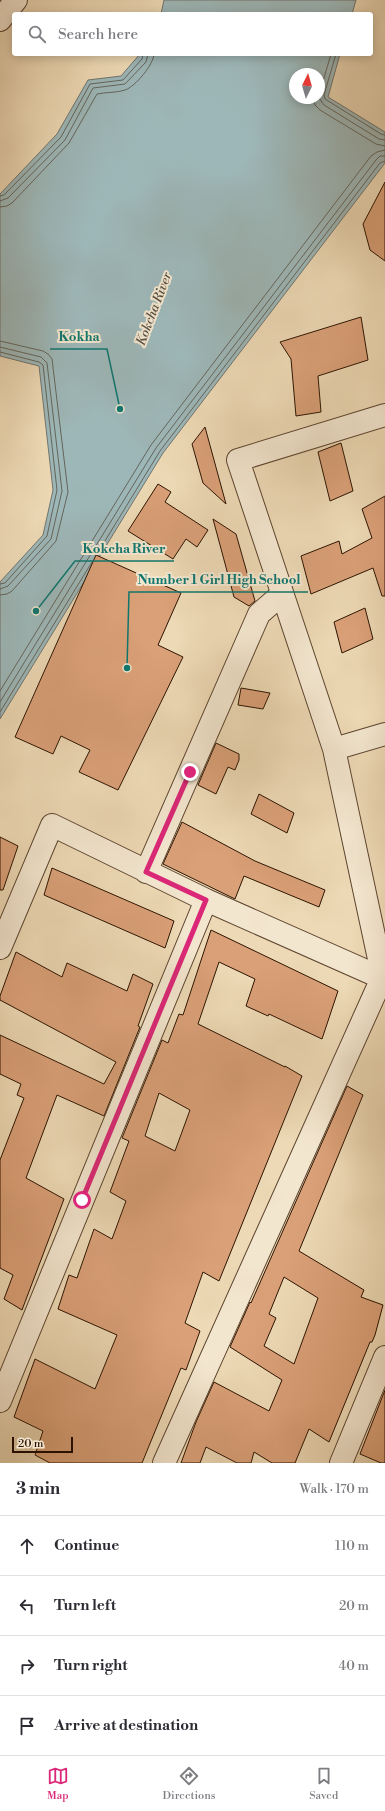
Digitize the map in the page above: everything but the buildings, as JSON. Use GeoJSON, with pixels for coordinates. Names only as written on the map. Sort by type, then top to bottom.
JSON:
{"type":"FeatureCollection","features":[{"type":"Feature","properties":{"kind":"street"},"geometry":{"type":"LineString","coordinates":[[0,20],[16,0]]}},
{"type":"Feature","properties":{"kind":"street"},"geometry":{"type":"LineString","coordinates":[[164,1463],[383,983],[334,749],[238,460],[385,414]]}},
{"type":"Feature","properties":{"kind":"street"},"geometry":{"type":"LineString","coordinates":[[146,872],[259,614],[282,594]]}},
{"type":"Feature","properties":{"kind":"street"},"geometry":{"type":"LineString","coordinates":[[334,749],[385,734]]}},
{"type":"Feature","properties":{"kind":"street"},"geometry":{"type":"LineString","coordinates":[[0,948],[52,825],[146,872],[383,983]]}},
{"type":"Feature","properties":{"kind":"street"},"geometry":{"type":"LineString","coordinates":[[0,1401],[206,900]]}},
{"type":"Feature","properties":{"kind":"street"},"geometry":{"type":"LineString","coordinates":[[341,1463],[385,1357]]}},
{"type":"Feature","properties":{"kind":"water"},"geometry":{"type":"Polygon","coordinates":[[[164,0],[356,0],[353,12],[161,12],[164,0]]]}},
{"type":"Feature","properties":{"kind":"water"},"geometry":{"type":"Polygon","coordinates":[[[138,56],[339,56],[328,97],[385,132],[385,163],[163,453],[0,719],[0,582],[43,535],[53,490],[39,366],[0,356],[0,194],[57,134],[88,80],[121,76],[138,56]]]}},
{"type":"Feature","properties":{"kind":"place","name":"Kokha"},"geometry":{"type":"Point","coordinates":[120,409]}},
{"type":"Feature","properties":{"kind":"place","name":"Kokcha River"},"geometry":{"type":"Point","coordinates":[36,611]}},
{"type":"Feature","properties":{"kind":"place","name":"Number 1 Girl High School"},"geometry":{"type":"Point","coordinates":[127,668]}},
{"type":"Feature","properties":{"kind":"route"},"geometry":{"type":"LineString","coordinates":[[82,1200],[206,900],[146,872],[190,772]]}}]}
